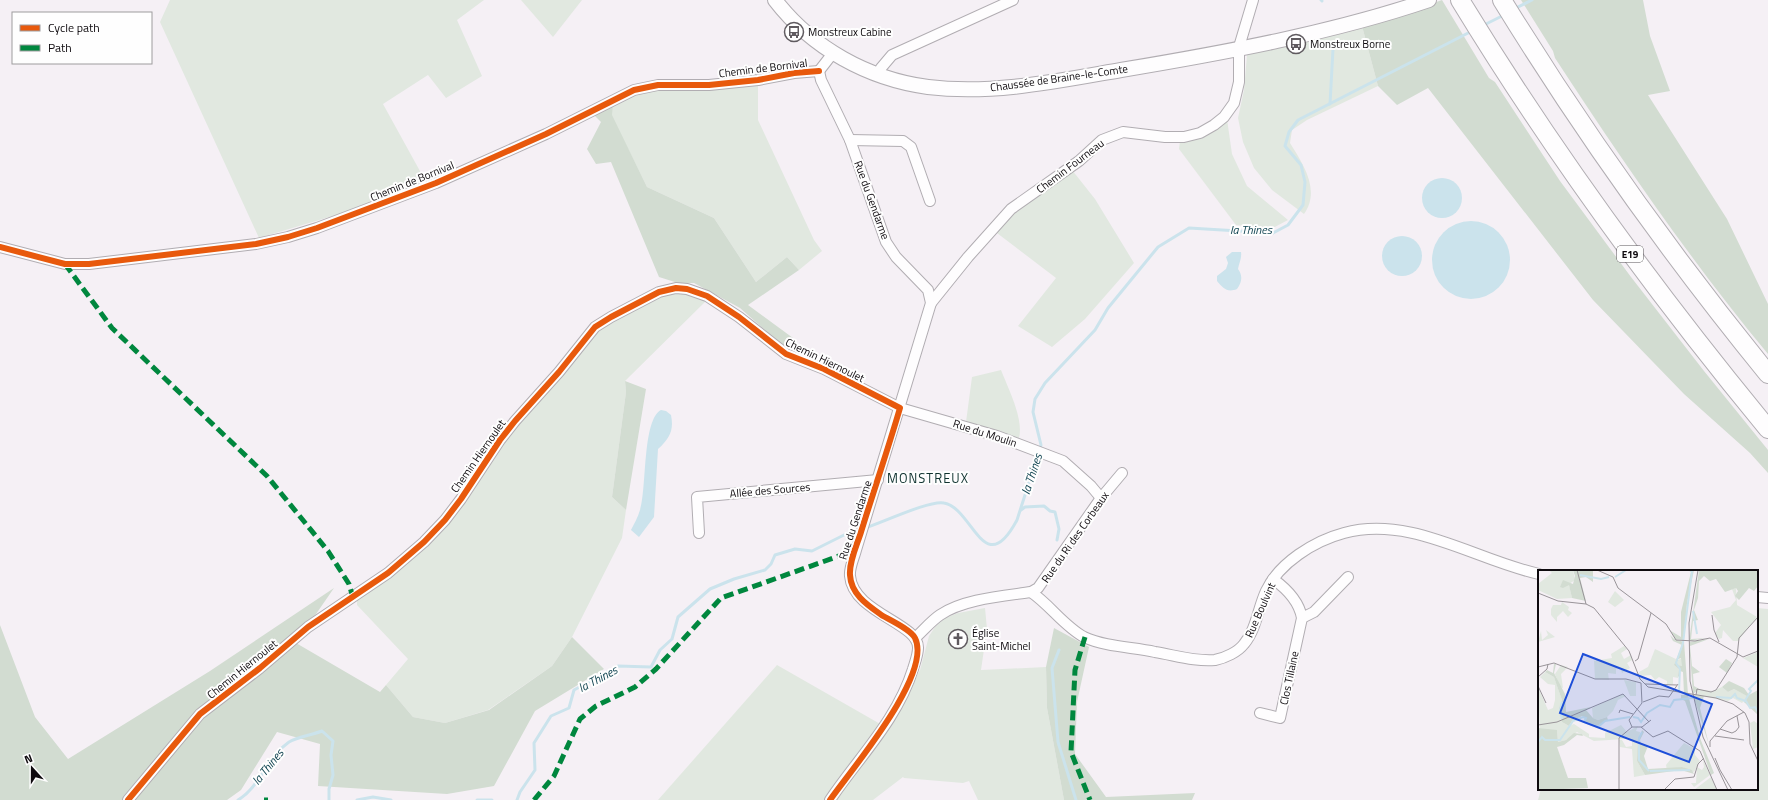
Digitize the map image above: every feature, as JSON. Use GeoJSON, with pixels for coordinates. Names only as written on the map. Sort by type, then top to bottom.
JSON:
{"type":"FeatureCollection","features":[{"type":"Feature","properties":{"kind":"highway","name":"E19"},"geometry":{"type":"LineString","coordinates":[[1460,0],[1504,72],[1572,172],[1641,269],[1714,364],[1768,429]]}},
{"type":"Feature","properties":{"kind":"highway"},"geometry":{"type":"LineString","coordinates":[[1502,0],[1537,58],[1602,154],[1670,248],[1768,374]]}},
{"type":"Feature","properties":{"kind":"main road","name":"Chaussée de Braine-le-Comte"},"geometry":{"type":"LineString","coordinates":[[775,0],[799,27],[833,53],[878,75],[927,87],[957,90],[984,89],[1058,81],[1152,65],[1336,27],[1429,0]]}},
{"type":"Feature","properties":{"kind":"street"},"geometry":{"type":"LineString","coordinates":[[878,75],[881,68],[892,55],[1013,0]]}},
{"type":"Feature","properties":{"kind":"street"},"geometry":{"type":"LineString","coordinates":[[1239,47],[1253,0]]}},
{"type":"Feature","properties":{"kind":"street","name":"Chemin Fourneau"},"geometry":{"type":"LineString","coordinates":[[931,303],[968,257],[1011,209],[1079,161],[1102,140],[1124,132],[1165,137],[1184,137],[1200,133],[1224,117],[1234,103],[1239,82],[1239,47]]}},
{"type":"Feature","properties":{"kind":"street"},"geometry":{"type":"LineString","coordinates":[[819,72],[833,53]]}},
{"type":"Feature","properties":{"kind":"street","name":"Chemin de Bornival"},"geometry":{"type":"LineString","coordinates":[[0,247],[65,264],[89,264],[256,244],[317,228],[436,183],[546,134],[634,90],[658,85],[709,85],[744,82],[794,72],[819,72]]}},
{"type":"Feature","properties":{"kind":"street","name":"Rue du Gendarme"},"geometry":{"type":"LineString","coordinates":[[819,72],[821,80],[850,140],[886,242],[896,257],[928,290],[931,303],[850,569],[852,585],[856,593],[878,612],[912,633],[915,638]]}},
{"type":"Feature","properties":{"kind":"street"},"geometry":{"type":"LineString","coordinates":[[850,140],[903,141],[911,147],[930,201]]}},
{"type":"Feature","properties":{"kind":"street","name":"Chemin Hiernoulet"},"geometry":{"type":"LineString","coordinates":[[128,800],[200,714],[260,668],[308,627],[388,573],[424,542],[445,520],[461,499],[500,440],[515,421],[559,372],[596,327],[611,317],[659,292],[676,288],[687,289],[707,296],[739,317],[786,354],[824,369],[900,408]]}},
{"type":"Feature","properties":{"kind":"street","name":"Rue du Moulin"},"geometry":{"type":"LineString","coordinates":[[900,408],[997,436],[1063,460],[1101,498]]}},
{"type":"Feature","properties":{"kind":"street","name":"Rue du Ri des Corbeaux"},"geometry":{"type":"LineString","coordinates":[[915,638],[940,615],[952,608],[978,601],[1031,592],[1038,588],[1101,498],[1122,473]]}},
{"type":"Feature","properties":{"kind":"street","name":"Allée des Sources"},"geometry":{"type":"LineString","coordinates":[[699,533],[697,497],[878,480]]}},
{"type":"Feature","properties":{"kind":"street","name":"Rue Boulvint"},"geometry":{"type":"LineString","coordinates":[[1031,592],[1080,634],[1098,642],[1176,656],[1216,660],[1237,650],[1245,644],[1266,591],[1273,579],[1286,565],[1320,542],[1344,533],[1366,529],[1390,529],[1460,548],[1525,571],[1538,574]]}},
{"type":"Feature","properties":{"kind":"street"},"geometry":{"type":"LineString","coordinates":[[1273,579],[1294,598],[1301,611],[1302,618],[1314,612],[1348,577]]}},
{"type":"Feature","properties":{"kind":"street"},"geometry":{"type":"LineString","coordinates":[[1758,597],[1768,598]]}},
{"type":"Feature","properties":{"kind":"street","name":"Clos Tillaine"},"geometry":{"type":"LineString","coordinates":[[1260,713],[1280,718],[1302,618]]}},
{"type":"Feature","properties":{"kind":"street"},"geometry":{"type":"LineString","coordinates":[[830,800],[883,729],[898,705],[916,660],[918,647],[915,638]]}},
{"type":"Feature","properties":{"kind":"shaded area"},"geometry":{"type":"Polygon","coordinates":[[[170,0],[484,0],[457,20],[482,76],[446,98],[428,75],[383,104],[426,182],[356,209],[259,238],[160,22],[170,0]]]}},
{"type":"Feature","properties":{"kind":"shaded area"},"geometry":{"type":"Polygon","coordinates":[[[521,0],[582,0],[553,37],[521,0]]]}},
{"type":"Feature","properties":{"kind":"shaded area"},"geometry":{"type":"Polygon","coordinates":[[[1442,0],[1489,78],[1495,82],[1560,181],[1631,277],[1768,450],[1768,473],[1750,453],[1684,394],[1593,300],[1428,88],[1397,105],[1378,86],[1362,26],[1394,17],[1442,0]]]}},
{"type":"Feature","properties":{"kind":"shaded area"},"geometry":{"type":"Polygon","coordinates":[[[1521,0],[1643,0],[1650,36],[1670,91],[1648,95],[1727,219],[1768,304],[1768,354],[1711,282],[1657,209],[1555,58],[1553,51],[1521,0]]]}},
{"type":"Feature","properties":{"kind":"shaded area"},"geometry":{"type":"Polygon","coordinates":[[[1362,26],[1378,86],[1307,120],[1292,130],[1290,143],[1305,168],[1310,187],[1311,196],[1309,205],[1304,214],[1272,190],[1254,168],[1243,142],[1238,118],[1244,90],[1247,55],[1362,26]]]}},
{"type":"Feature","properties":{"kind":"shaded area"},"geometry":{"type":"Polygon","coordinates":[[[758,86],[758,120],[814,240],[822,251],[799,270],[787,257],[756,282],[714,218],[647,187],[611,115],[613,104],[638,92],[659,89],[758,86]]]}},
{"type":"Feature","properties":{"kind":"shaded area"},"geometry":{"type":"Polygon","coordinates":[[[613,104],[612,115],[647,187],[714,218],[756,282],[787,257],[799,270],[748,305],[793,338],[783,346],[740,308],[694,283],[678,283],[659,277],[611,162],[596,164],[587,149],[601,122],[593,114],[613,104]]]}},
{"type":"Feature","properties":{"kind":"shaded area"},"geometry":{"type":"Polygon","coordinates":[[[1227,119],[1232,154],[1247,186],[1288,220],[1271,229],[1236,225],[1179,149],[1180,141],[1203,138],[1227,119]]]}},
{"type":"Feature","properties":{"kind":"shaded area"},"geometry":{"type":"Polygon","coordinates":[[[1072,170],[1095,199],[1134,263],[1085,319],[1052,347],[1018,326],[1056,278],[993,230],[1072,170]]]}},
{"type":"Feature","properties":{"kind":"shaded area"},"geometry":{"type":"Polygon","coordinates":[[[676,291],[707,300],[625,381],[626,392],[612,497],[626,510],[622,538],[572,637],[552,666],[488,710],[445,723],[413,717],[386,685],[408,659],[357,605],[357,598],[422,548],[507,434],[596,330],[655,297],[676,291]]]}},
{"type":"Feature","properties":{"kind":"shaded area"},"geometry":{"type":"Polygon","coordinates":[[[1001,370],[1017,413],[1020,430],[1019,438],[966,422],[972,377],[1001,370]]]}},
{"type":"Feature","properties":{"kind":"shaded area"},"geometry":{"type":"Polygon","coordinates":[[[625,381],[646,389],[626,510],[612,497],[626,392],[625,381]]]}},
{"type":"Feature","properties":{"kind":"shaded area"},"geometry":{"type":"Polygon","coordinates":[[[334,588],[296,643],[380,692],[386,685],[413,717],[445,723],[489,710],[552,666],[572,637],[604,669],[535,711],[494,786],[447,794],[318,786],[320,744],[277,732],[241,790],[227,800],[0,800],[0,625],[35,717],[68,759],[210,671],[334,588]]]}},
{"type":"Feature","properties":{"kind":"shaded area"},"geometry":{"type":"Polygon","coordinates":[[[985,608],[987,629],[981,670],[1046,667],[1047,708],[1064,800],[978,800],[969,781],[963,783],[903,777],[873,800],[834,800],[906,697],[920,670],[929,636],[935,627],[945,618],[958,613],[985,608]]]}},
{"type":"Feature","properties":{"kind":"shaded area"},"geometry":{"type":"Polygon","coordinates":[[[1758,608],[1768,609],[1768,800],[1538,800],[1541,790],[1758,790],[1758,608]]]}},
{"type":"Feature","properties":{"kind":"shaded area"},"geometry":{"type":"Polygon","coordinates":[[[1054,628],[1089,647],[1077,702],[1075,754],[1106,797],[1195,793],[1192,800],[1064,800],[1047,708],[1046,667],[1054,628]]]}},
{"type":"Feature","properties":{"kind":"shaded area"},"geometry":{"type":"Polygon","coordinates":[[[777,665],[882,725],[826,800],[658,800],[777,665]]]}},
{"type":"Feature","properties":{"kind":"water"},"geometry":{"type":"Polygon","coordinates":[[[1442,178],[1450,180],[1456,184],[1460,190],[1462,198],[1460,206],[1456,212],[1450,216],[1442,218],[1434,216],[1428,212],[1424,206],[1422,198],[1424,190],[1428,184],[1434,180],[1442,178]]]}},
{"type":"Feature","properties":{"kind":"water"},"geometry":{"type":"Polygon","coordinates":[[[1463,221],[1479,221],[1493,227],[1504,238],[1510,252],[1510,268],[1504,282],[1493,293],[1479,299],[1463,299],[1449,293],[1438,282],[1432,268],[1432,252],[1438,238],[1449,227],[1463,221]]]}},
{"type":"Feature","properties":{"kind":"water"},"geometry":{"type":"Polygon","coordinates":[[[1402,236],[1410,238],[1416,242],[1420,248],[1422,256],[1420,264],[1416,270],[1410,274],[1402,276],[1394,274],[1388,270],[1384,264],[1382,256],[1384,248],[1388,242],[1394,238],[1402,236]]]}},
{"type":"Feature","properties":{"kind":"water"},"geometry":{"type":"Polygon","coordinates":[[[1232,252],[1241,252],[1238,269],[1241,274],[1241,279],[1237,289],[1228,290],[1221,286],[1217,281],[1217,276],[1226,269],[1228,263],[1226,257],[1232,252]]]}},
{"type":"Feature","properties":{"kind":"water"},"geometry":{"type":"Polygon","coordinates":[[[661,410],[666,411],[671,415],[672,425],[670,434],[666,441],[658,449],[654,517],[639,537],[631,530],[639,513],[642,500],[646,456],[651,427],[655,416],[661,410]]]}},
{"type":"Feature","properties":{"kind":"waterway","name":"la Thines"},"geometry":{"type":"LineString","coordinates":[[1514,9],[1532,0]]}},
{"type":"Feature","properties":{"kind":"waterway","name":"la Thines"},"geometry":{"type":"LineString","coordinates":[[1482,26],[1504,15]]}},
{"type":"Feature","properties":{"kind":"waterway","name":"la Thines"},"geometry":{"type":"LineString","coordinates":[[865,528],[917,508],[937,503],[944,503],[954,508],[963,516],[979,537],[987,543],[996,544],[1006,537],[1017,520],[1041,445],[1033,412],[1035,399],[1045,383],[1095,330],[1108,308],[1158,247],[1189,228],[1273,233],[1288,225],[1303,205],[1305,182],[1301,165],[1285,146],[1289,132],[1298,120],[1472,31]]}},
{"type":"Feature","properties":{"kind":"waterway"},"geometry":{"type":"LineString","coordinates":[[1330,104],[1333,49]]}},
{"type":"Feature","properties":{"kind":"waterway"},"geometry":{"type":"LineString","coordinates":[[1021,510],[1025,507],[1044,506],[1050,511],[1055,512],[1059,529],[1057,540]]}},
{"type":"Feature","properties":{"kind":"waterway","name":"la Thines"},"geometry":{"type":"LineString","coordinates":[[517,800],[520,792],[535,770],[534,743],[551,716],[569,708],[574,690],[618,666],[651,667],[660,650],[672,639],[678,617],[710,589],[734,579],[765,570],[771,564],[775,555],[795,549],[812,551],[846,534],[859,530]]}},
{"type":"Feature","properties":{"kind":"waterway"},"geometry":{"type":"LineString","coordinates":[[1059,650],[1052,668],[1058,742],[1076,800]]}},
{"type":"Feature","properties":{"kind":"waterway","name":"la Thines"},"geometry":{"type":"LineString","coordinates":[[238,800],[252,788],[281,748],[289,742],[322,731],[333,741],[331,755],[333,775],[329,789],[329,800]]}},
{"type":"Feature","properties":{"kind":"waterway","name":"la Thines"},"geometry":{"type":"LineString","coordinates":[[357,800],[373,797],[391,800]]}},
{"type":"Feature","properties":{"kind":"waterway","name":"la Thines"},"geometry":{"type":"LineString","coordinates":[[477,800],[492,800]]}},
{"type":"Feature","properties":{"kind":"marked path"},"geometry":{"type":"LineString","coordinates":[[65,264],[112,328],[267,476],[328,551],[349,584],[352,594]]}},
{"type":"Feature","properties":{"kind":"marked path"},"geometry":{"type":"LineString","coordinates":[[534,800],[554,776],[580,719],[596,706],[635,687],[656,669],[721,598],[856,550]]}},
{"type":"Feature","properties":{"kind":"marked path"},"geometry":{"type":"LineString","coordinates":[[1085,637],[1075,670],[1071,752],[1090,800]]}},
{"type":"Feature","properties":{"kind":"cycle path"},"geometry":{"type":"LineString","coordinates":[[0,247],[65,264],[89,264],[256,244],[288,237],[317,228],[436,183],[546,134],[634,90],[658,85],[709,85],[758,80],[794,73],[819,71]]}},
{"type":"Feature","properties":{"kind":"cycle path"},"geometry":{"type":"LineString","coordinates":[[128,800],[200,714],[260,668],[308,627],[388,573],[424,542],[445,520],[461,499],[500,440],[515,421],[559,372],[595,327],[659,292],[676,288],[687,289],[707,296],[739,317],[786,354],[824,369],[900,408],[854,553],[850,575],[851,582],[857,594],[862,599],[883,616],[913,635],[915,638],[917,654],[912,674],[902,697],[871,745],[830,800]]}},
{"type":"Feature","properties":{"kind":"place","name":"Monstreux Cabine"},"geometry":{"type":"Point","coordinates":[794,32]}},
{"type":"Feature","properties":{"kind":"place","name":"Monstreux Borne"},"geometry":{"type":"Point","coordinates":[1296,44]}},
{"type":"Feature","properties":{"kind":"place","name":"Église Saint-Michel"},"geometry":{"type":"Point","coordinates":[958,639]}},
{"type":"Feature","properties":{"kind":"district","name":"MONSTREUX"},"geometry":{"type":"Point","coordinates":[928,478]}}]}
